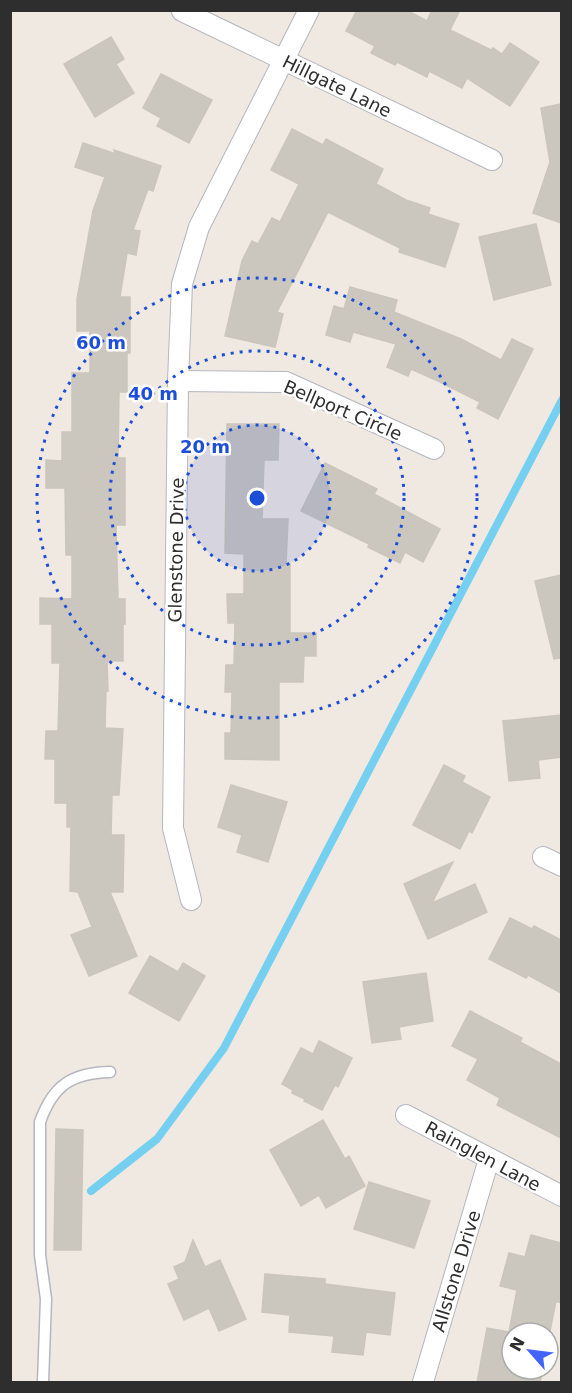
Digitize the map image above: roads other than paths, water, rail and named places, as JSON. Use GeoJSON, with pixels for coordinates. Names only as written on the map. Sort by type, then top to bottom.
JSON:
{"type":"FeatureCollection","features":[{"type":"Feature","properties":{"kind":"street","name":"Glenstone Drive"},"geometry":{"type":"LineString","coordinates":[[191,900],[173,828],[178,381],[182,284],[199,226],[309,10]]}},
{"type":"Feature","properties":{"kind":"street","name":"Hillgate Lane"},"geometry":{"type":"LineString","coordinates":[[182,11],[492,160]]}},
{"type":"Feature","properties":{"kind":"street","name":"Bellport Circle"},"geometry":{"type":"LineString","coordinates":[[178,381],[286,382],[434,448]]}},
{"type":"Feature","properties":{"kind":"street"},"geometry":{"type":"LineString","coordinates":[[543,857],[561,866]]}},
{"type":"Feature","properties":{"kind":"street","name":"Rainglen Lane"},"geometry":{"type":"LineString","coordinates":[[405,1115],[561,1196]]}},
{"type":"Feature","properties":{"kind":"street","name":"Allstone Drive"},"geometry":{"type":"LineString","coordinates":[[423,1383],[489,1159]]}},
{"type":"Feature","properties":{"kind":"lane"},"geometry":{"type":"LineString","coordinates":[[43,1383],[46,1299],[40,1255],[40,1122],[46,1104],[58,1089],[72,1079],[93,1073],[110,1072]]}},
{"type":"Feature","properties":{"kind":"waterway"},"geometry":{"type":"LineString","coordinates":[[91,1191],[157,1139],[224,1048],[562,400]]}}]}
